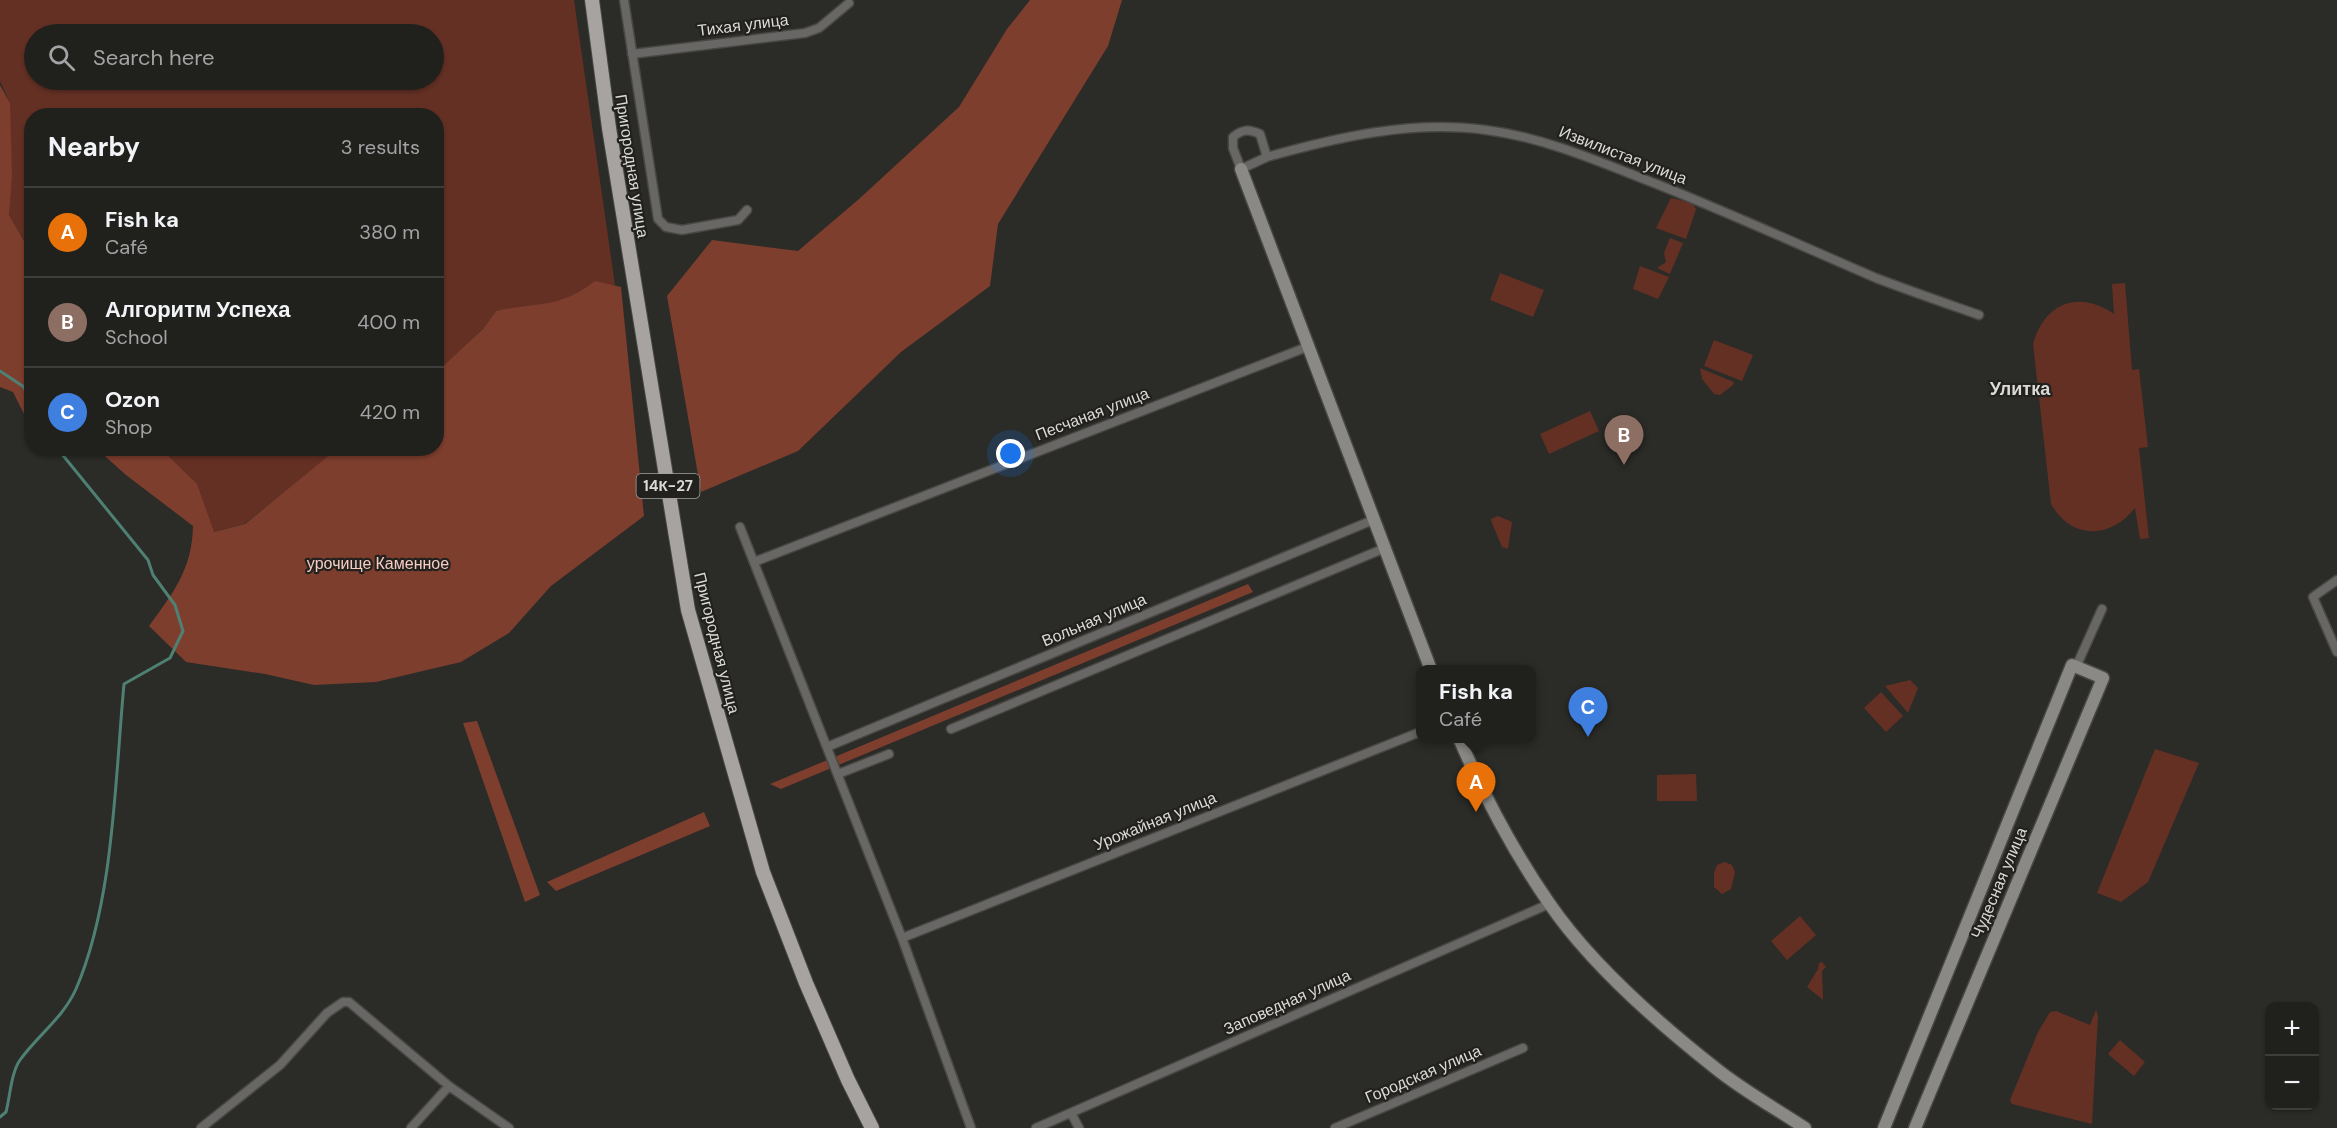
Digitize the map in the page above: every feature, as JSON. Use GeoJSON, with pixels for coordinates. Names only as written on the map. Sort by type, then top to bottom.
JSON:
{"type":"FeatureCollection","features":[{"type":"Feature","properties":{"kind":"main road","name":"Пригородная улица"},"geometry":{"type":"LineString","coordinates":[[592,0],[629,250],[688,610],[763,872],[806,983],[848,1080],[872,1128]]}},
{"type":"Feature","properties":{"kind":"street","name":"Пригородная улица"},"geometry":{"type":"LineString","coordinates":[[624,0],[658,219],[666,227],[682,230],[738,220],[747,210]]}},
{"type":"Feature","properties":{"kind":"street","name":"Тихая улица"},"geometry":{"type":"LineString","coordinates":[[632,54],[805,33],[819,28],[849,3]]}},
{"type":"Feature","properties":{"kind":"street","name":"Извилистая улица"},"geometry":{"type":"LineString","coordinates":[[1241,169],[1267,157],[1331,139],[1385,130],[1442,127],[1486,130],[1552,143],[1707,204],[1879,278],[1979,315]]}},
{"type":"Feature","properties":{"kind":"street"},"geometry":{"type":"LineString","coordinates":[[1267,157],[1260,135],[1250,129],[1241,130],[1233,137],[1233,148],[1307,347],[1429,665]]}},
{"type":"Feature","properties":{"kind":"street","name":"Песчаная улица"},"geometry":{"type":"LineString","coordinates":[[754,562],[1307,347]]}},
{"type":"Feature","properties":{"kind":"street","name":"Вольная улица"},"geometry":{"type":"LineString","coordinates":[[827,747],[1373,520]]}},
{"type":"Feature","properties":{"kind":"street"},"geometry":{"type":"LineString","coordinates":[[740,527],[902,938],[971,1128]]}},
{"type":"Feature","properties":{"kind":"street"},"geometry":{"type":"LineString","coordinates":[[951,729],[1385,548]]}},
{"type":"Feature","properties":{"kind":"street"},"geometry":{"type":"LineString","coordinates":[[2337,580],[2313,597],[2337,652]]}},
{"type":"Feature","properties":{"kind":"street","name":"Чудесная улица"},"geometry":{"type":"LineString","coordinates":[[2076,667],[2102,609]]}},
{"type":"Feature","properties":{"kind":"street","name":"Чудесная улица"},"geometry":{"type":"LineString","coordinates":[[1884,1128],[2072,665],[2103,678],[1915,1128]]}},
{"type":"Feature","properties":{"kind":"street","name":"Урожайная улица"},"geometry":{"type":"LineString","coordinates":[[902,938],[1416,734]]}},
{"type":"Feature","properties":{"kind":"street"},"geometry":{"type":"LineString","coordinates":[[1461,743],[1497,819],[1550,904],[1594,956],[1670,1031],[1716,1069],[1805,1128]]}},
{"type":"Feature","properties":{"kind":"street"},"geometry":{"type":"LineString","coordinates":[[838,774],[889,754]]}},
{"type":"Feature","properties":{"kind":"street","name":"Заповедная улица"},"geometry":{"type":"LineString","coordinates":[[1036,1128],[1550,904]]}},
{"type":"Feature","properties":{"kind":"street"},"geometry":{"type":"LineString","coordinates":[[201,1128],[280,1065],[336,1004],[349,1002],[449,1086],[509,1128]]}},
{"type":"Feature","properties":{"kind":"street","name":"Городская улица"},"geometry":{"type":"LineString","coordinates":[[1335,1128],[1523,1048]]}},
{"type":"Feature","properties":{"kind":"street"},"geometry":{"type":"LineString","coordinates":[[411,1128],[449,1086]]}},
{"type":"Feature","properties":{"kind":"street"},"geometry":{"type":"LineString","coordinates":[[1071,1113],[1078,1128]]}},
{"type":"Feature","properties":{"kind":"shaded area"},"geometry":{"type":"Polygon","coordinates":[[[0,0],[574,0],[615,285],[559,305],[496,311],[483,329],[444,366],[444,108],[24,108],[24,241],[9,215],[10,103],[0,81],[0,0]]]}},
{"type":"Feature","properties":{"kind":"shaded area"},"geometry":{"type":"Polygon","coordinates":[[[1671,198],[1692,203],[1696,209],[1686,239],[1656,228],[1671,198]]]}},
{"type":"Feature","properties":{"kind":"shaded area"},"geometry":{"type":"Polygon","coordinates":[[[1670,238],[1683,243],[1670,274],[1657,268],[1666,262],[1664,253],[1670,238]]]}},
{"type":"Feature","properties":{"kind":"shaded area"},"geometry":{"type":"Polygon","coordinates":[[[1640,266],[1669,277],[1658,299],[1633,289],[1640,266]]]}},
{"type":"Feature","properties":{"kind":"shaded area"},"geometry":{"type":"Polygon","coordinates":[[[1500,273],[1544,290],[1533,317],[1490,300],[1500,273]]]}},
{"type":"Feature","properties":{"kind":"shaded area"},"geometry":{"type":"Polygon","coordinates":[[[2125,283],[2132,370],[2139,369],[2148,447],[2139,448],[2149,538],[2140,539],[2135,508],[2115,526],[2092,531],[2069,524],[2059,516],[2051,504],[2033,344],[2046,318],[2065,304],[2088,303],[2114,314],[2112,284],[2125,283]]]}},
{"type":"Feature","properties":{"kind":"shaded area"},"geometry":{"type":"Polygon","coordinates":[[[1714,340],[1753,355],[1742,381],[1704,366],[1714,340]]]}},
{"type":"Feature","properties":{"kind":"shaded area"},"geometry":{"type":"Polygon","coordinates":[[[1700,368],[1734,382],[1733,385],[1720,395],[1714,394],[1702,379],[1700,368]]]}},
{"type":"Feature","properties":{"kind":"shaded area"},"geometry":{"type":"Polygon","coordinates":[[[1590,411],[1599,431],[1549,454],[1540,434],[1590,411]]]}},
{"type":"Feature","properties":{"kind":"shaded area"},"geometry":{"type":"Polygon","coordinates":[[[160,456],[331,456],[244,524],[214,532],[160,456]]]}},
{"type":"Feature","properties":{"kind":"shaded area"},"geometry":{"type":"Polygon","coordinates":[[[1498,516],[1512,522],[1508,549],[1502,547],[1492,523],[1491,519],[1498,516]]]}},
{"type":"Feature","properties":{"kind":"shaded area"},"geometry":{"type":"Polygon","coordinates":[[[1910,680],[1918,688],[1908,713],[1885,686],[1910,680]]]}},
{"type":"Feature","properties":{"kind":"shaded area"},"geometry":{"type":"Polygon","coordinates":[[[1881,692],[1903,716],[1886,732],[1864,708],[1881,692]]]}},
{"type":"Feature","properties":{"kind":"shaded area"},"geometry":{"type":"Polygon","coordinates":[[[2155,749],[2199,763],[2148,882],[2121,902],[2097,893],[2155,749]]]}},
{"type":"Feature","properties":{"kind":"shaded area"},"geometry":{"type":"Polygon","coordinates":[[[1696,774],[1697,801],[1657,801],[1657,775],[1696,774]]]}},
{"type":"Feature","properties":{"kind":"shaded area"},"geometry":{"type":"Polygon","coordinates":[[[1725,862],[1732,865],[1735,872],[1731,889],[1722,894],[1714,887],[1714,873],[1717,865],[1725,862]]]}},
{"type":"Feature","properties":{"kind":"shaded area"},"geometry":{"type":"Polygon","coordinates":[[[1800,916],[1816,935],[1787,960],[1771,941],[1800,916]]]}},
{"type":"Feature","properties":{"kind":"shaded area"},"geometry":{"type":"Polygon","coordinates":[[[1822,962],[1826,967],[1822,971],[1823,1000],[1807,987],[1819,963],[1822,962]]]}},
{"type":"Feature","properties":{"kind":"shaded area"},"geometry":{"type":"Polygon","coordinates":[[[2096,1010],[2098,1016],[2092,1124],[2012,1104],[2010,1100],[2038,1032],[2050,1012],[2056,1011],[2090,1025],[2096,1010]]]}},
{"type":"Feature","properties":{"kind":"shaded area"},"geometry":{"type":"Polygon","coordinates":[[[2120,1040],[2145,1062],[2134,1076],[2108,1054],[2120,1040]]]}},
{"type":"Feature","properties":{"kind":"green space"},"geometry":{"type":"Polygon","coordinates":[[[1030,0],[1122,0],[1108,46],[998,224],[990,286],[901,352],[798,451],[701,492],[667,296],[712,240],[798,251],[859,199],[959,107],[1007,29],[1030,0]]]}},
{"type":"Feature","properties":{"kind":"green space"},"geometry":{"type":"Polygon","coordinates":[[[0,85],[10,103],[12,175],[9,215],[24,241],[24,414],[13,392],[0,387],[0,85]]]}},
{"type":"Feature","properties":{"kind":"green space","name":"урочище Каменное"},"geometry":{"type":"Polygon","coordinates":[[[595,281],[621,287],[644,516],[551,586],[509,633],[461,662],[376,682],[314,685],[265,674],[186,662],[149,626],[174,591],[185,568],[192,541],[193,526],[105,456],[168,456],[197,484],[214,532],[245,524],[328,456],[444,456],[444,365],[483,329],[496,311],[547,303],[582,290],[595,281]]]}},
{"type":"Feature","properties":{"kind":"green space"},"geometry":{"type":"Polygon","coordinates":[[[1248,584],[1253,592],[781,789],[770,784],[1248,584]]]}},
{"type":"Feature","properties":{"kind":"green space"},"geometry":{"type":"Polygon","coordinates":[[[477,721],[540,895],[525,902],[463,723],[477,721]]]}},
{"type":"Feature","properties":{"kind":"green space"},"geometry":{"type":"Polygon","coordinates":[[[704,812],[710,826],[556,891],[547,882],[704,812]]]}},
{"type":"Feature","properties":{"kind":"waterway"},"geometry":{"type":"LineString","coordinates":[[0,371],[24,387]]}},
{"type":"Feature","properties":{"kind":"waterway"},"geometry":{"type":"LineString","coordinates":[[0,1117],[6,1112],[17,1065],[71,999],[89,955],[106,879],[124,684],[170,658],[183,631],[175,605],[153,575],[148,560],[64,456]]}},
{"type":"Feature","properties":{"kind":"place","name":"Алгоритм Успеха"},"geometry":{"type":"Point","coordinates":[1624,465]}},
{"type":"Feature","properties":{"kind":"place","name":"Ozon"},"geometry":{"type":"Point","coordinates":[1588,737]}},
{"type":"Feature","properties":{"kind":"place","name":"Fish ka"},"geometry":{"type":"Point","coordinates":[1476,812]}},
{"type":"Feature","properties":{"kind":"district","name":"Улитка"},"geometry":{"type":"Point","coordinates":[2020,389]}}]}
